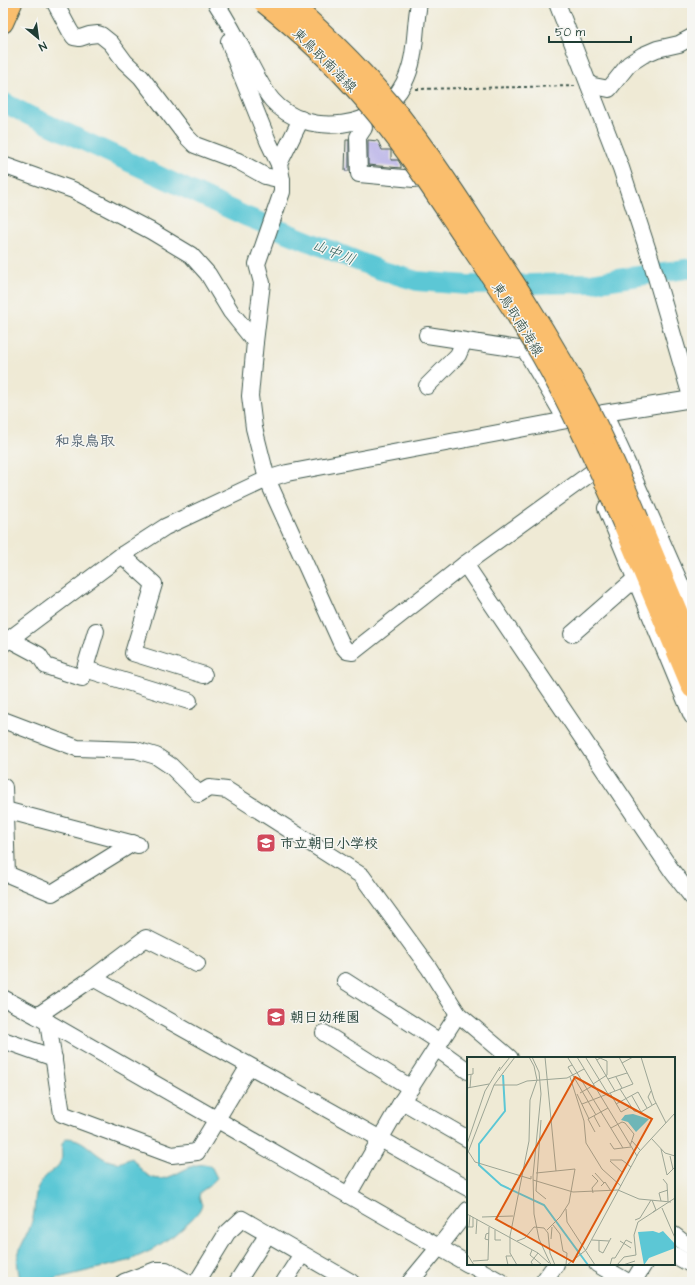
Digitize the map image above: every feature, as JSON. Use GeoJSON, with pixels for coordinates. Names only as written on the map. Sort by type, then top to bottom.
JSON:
{"type":"FeatureCollection","features":[{"type":"Feature","properties":{"kind":"main road"},"geometry":{"type":"LineString","coordinates":[[3,23],[12,3]]}},
{"type":"Feature","properties":{"kind":"main road","name":"東鳥取南海線"},"geometry":{"type":"LineString","coordinates":[[264,3],[308,40],[366,100],[412,160],[510,305],[540,353],[632,523],[692,647]]}},
{"type":"Feature","properties":{"kind":"main road","name":"東鳥取南海線"},"geometry":{"type":"LineString","coordinates":[[290,3],[319,28],[350,59],[379,92],[425,150],[505,268],[553,346],[575,384],[605,442],[632,523],[692,688]]}},
{"type":"Feature","properties":{"kind":"street"},"geometry":{"type":"LineString","coordinates":[[55,3],[74,37],[80,38],[89,34],[98,34],[111,43],[125,62],[141,77],[186,136],[195,145],[238,161],[265,176],[282,180]]}},
{"type":"Feature","properties":{"kind":"street"},"geometry":{"type":"LineString","coordinates":[[206,3],[228,39],[278,164],[282,180],[282,192],[257,264],[262,283],[250,396],[254,428],[267,479],[342,645],[347,651],[353,652],[465,564],[591,473]]}},
{"type":"Feature","properties":{"kind":"street"},"geometry":{"type":"LineString","coordinates":[[216,3],[272,100],[294,116],[323,124],[338,124],[362,119],[373,114],[391,102],[401,89],[413,58],[419,3]]}},
{"type":"Feature","properties":{"kind":"street"},"geometry":{"type":"LineString","coordinates":[[6,641],[122,554],[165,527],[267,479],[287,473],[604,413],[692,399],[621,168],[557,3]]}},
{"type":"Feature","properties":{"kind":"street"},"geometry":{"type":"LineString","coordinates":[[589,85],[609,89],[630,64],[643,55],[657,49],[679,44],[692,37]]}},
{"type":"Feature","properties":{"kind":"street"},"geometry":{"type":"LineString","coordinates":[[278,164],[301,119]]}},
{"type":"Feature","properties":{"kind":"street"},"geometry":{"type":"LineString","coordinates":[[362,119],[364,128],[358,137],[358,174],[414,180]]}},
{"type":"Feature","properties":{"kind":"street"},"geometry":{"type":"LineString","coordinates":[[3,165],[73,190],[151,231],[191,255],[208,274],[231,312],[255,342]]}},
{"type":"Feature","properties":{"kind":"street"},"geometry":{"type":"LineString","coordinates":[[427,335],[525,350],[579,445],[692,716]]}},
{"type":"Feature","properties":{"kind":"street"},"geometry":{"type":"LineString","coordinates":[[427,386],[458,355],[464,340]]}},
{"type":"Feature","properties":{"kind":"street"},"geometry":{"type":"LineString","coordinates":[[604,413],[692,610]]}},
{"type":"Feature","properties":{"kind":"street"},"geometry":{"type":"LineString","coordinates":[[122,554],[154,584],[133,653],[204,675]]}},
{"type":"Feature","properties":{"kind":"street"},"geometry":{"type":"LineString","coordinates":[[465,564],[672,871],[692,897]]}},
{"type":"Feature","properties":{"kind":"street"},"geometry":{"type":"LineString","coordinates":[[572,634],[635,579]]}},
{"type":"Feature","properties":{"kind":"street"},"geometry":{"type":"LineString","coordinates":[[6,641],[39,655],[46,666],[82,678],[96,631]]}},
{"type":"Feature","properties":{"kind":"street"},"geometry":{"type":"LineString","coordinates":[[85,668],[189,701]]}},
{"type":"Feature","properties":{"kind":"street"},"geometry":{"type":"LineString","coordinates":[[3,720],[77,748],[136,750],[156,756],[170,766],[199,794],[209,788],[227,790],[362,876],[429,968],[458,1014],[509,1057]]}},
{"type":"Feature","properties":{"kind":"street"},"geometry":{"type":"LineString","coordinates":[[4,787],[5,874],[52,893],[138,845],[5,810]]}},
{"type":"Feature","properties":{"kind":"street"},"geometry":{"type":"LineString","coordinates":[[42,1019],[92,978],[146,938],[197,964]]}},
{"type":"Feature","properties":{"kind":"street"},"geometry":{"type":"LineString","coordinates":[[92,978],[467,1187]]}},
{"type":"Feature","properties":{"kind":"street"},"geometry":{"type":"LineString","coordinates":[[345,981],[438,1045],[467,1070]]}},
{"type":"Feature","properties":{"kind":"street"},"geometry":{"type":"LineString","coordinates":[[3,998],[467,1263]]}},
{"type":"Feature","properties":{"kind":"street"},"geometry":{"type":"LineString","coordinates":[[348,1195],[407,1094],[458,1014]]}},
{"type":"Feature","properties":{"kind":"street"},"geometry":{"type":"LineString","coordinates":[[42,1019],[54,1058],[62,1114],[172,1155],[197,1152],[249,1066]]}},
{"type":"Feature","properties":{"kind":"street"},"geometry":{"type":"LineString","coordinates":[[324,1033],[467,1138]]}},
{"type":"Feature","properties":{"kind":"street"},"geometry":{"type":"LineString","coordinates":[[3,1040],[54,1058]]}},
{"type":"Feature","properties":{"kind":"street"},"geometry":{"type":"LineString","coordinates":[[410,1282],[467,1211]]}},
{"type":"Feature","properties":{"kind":"street"},"geometry":{"type":"LineString","coordinates":[[197,1282],[227,1233],[242,1219],[351,1282]]}},
{"type":"Feature","properties":{"kind":"street"},"geometry":{"type":"LineString","coordinates":[[237,1282],[268,1234]]}},
{"type":"Feature","properties":{"kind":"street"},"geometry":{"type":"LineString","coordinates":[[675,1236],[692,1247]]}},
{"type":"Feature","properties":{"kind":"street"},"geometry":{"type":"LineString","coordinates":[[284,1282],[302,1254]]}},
{"type":"Feature","properties":{"kind":"street"},"geometry":{"type":"LineString","coordinates":[[675,1256],[692,1265]]}},
{"type":"Feature","properties":{"kind":"street"},"geometry":{"type":"LineString","coordinates":[[470,1265],[501,1282]]}},
{"type":"Feature","properties":{"kind":"street"},"geometry":{"type":"LineString","coordinates":[[543,1282],[555,1265]]}},
{"type":"Feature","properties":{"kind":"street"},"geometry":{"type":"LineString","coordinates":[[599,1265],[628,1282]]}},
{"type":"Feature","properties":{"kind":"street"},"geometry":{"type":"LineString","coordinates":[[633,1282],[643,1265]]}},
{"type":"Feature","properties":{"kind":"street"},"geometry":{"type":"LineString","coordinates":[[124,1282],[156,1270],[166,1270],[187,1282]]}},
{"type":"Feature","properties":{"kind":"path"},"geometry":{"type":"LineString","coordinates":[[401,89],[589,85]]}},
{"type":"Feature","properties":{"kind":"water"},"geometry":{"type":"Polygon","coordinates":[[[67,1138],[82,1142],[109,1161],[119,1163],[132,1158],[146,1174],[157,1179],[172,1176],[187,1168],[203,1164],[211,1166],[217,1178],[200,1192],[199,1197],[202,1205],[192,1219],[174,1235],[152,1250],[128,1261],[58,1278],[49,1282],[22,1282],[20,1280],[17,1258],[31,1226],[37,1190],[44,1178],[60,1163],[62,1156],[62,1143],[67,1138]]]}},
{"type":"Feature","properties":{"kind":"building"},"geometry":{"type":"Polygon","coordinates":[[[346,140],[349,140],[349,171],[345,171],[346,140]]]}},
{"type":"Feature","properties":{"kind":"building"},"geometry":{"type":"Polygon","coordinates":[[[368,140],[378,141],[382,150],[391,150],[391,160],[398,160],[401,168],[368,165],[368,140]]]}},
{"type":"Feature","properties":{"kind":"waterway","name":"山中川"},"geometry":{"type":"LineString","coordinates":[[3,102],[245,216],[380,270],[417,281],[468,285],[591,283],[692,268]]}},
{"type":"Feature","properties":{"kind":"place","name":"市立朝日小学校"},"geometry":{"type":"Point","coordinates":[266,843]}},
{"type":"Feature","properties":{"kind":"place","name":"朝日幼稚園"},"geometry":{"type":"Point","coordinates":[276,1017]}},
{"type":"Feature","properties":{"kind":"district","name":"和泉鳥取"},"geometry":{"type":"Point","coordinates":[85,441]}}]}
